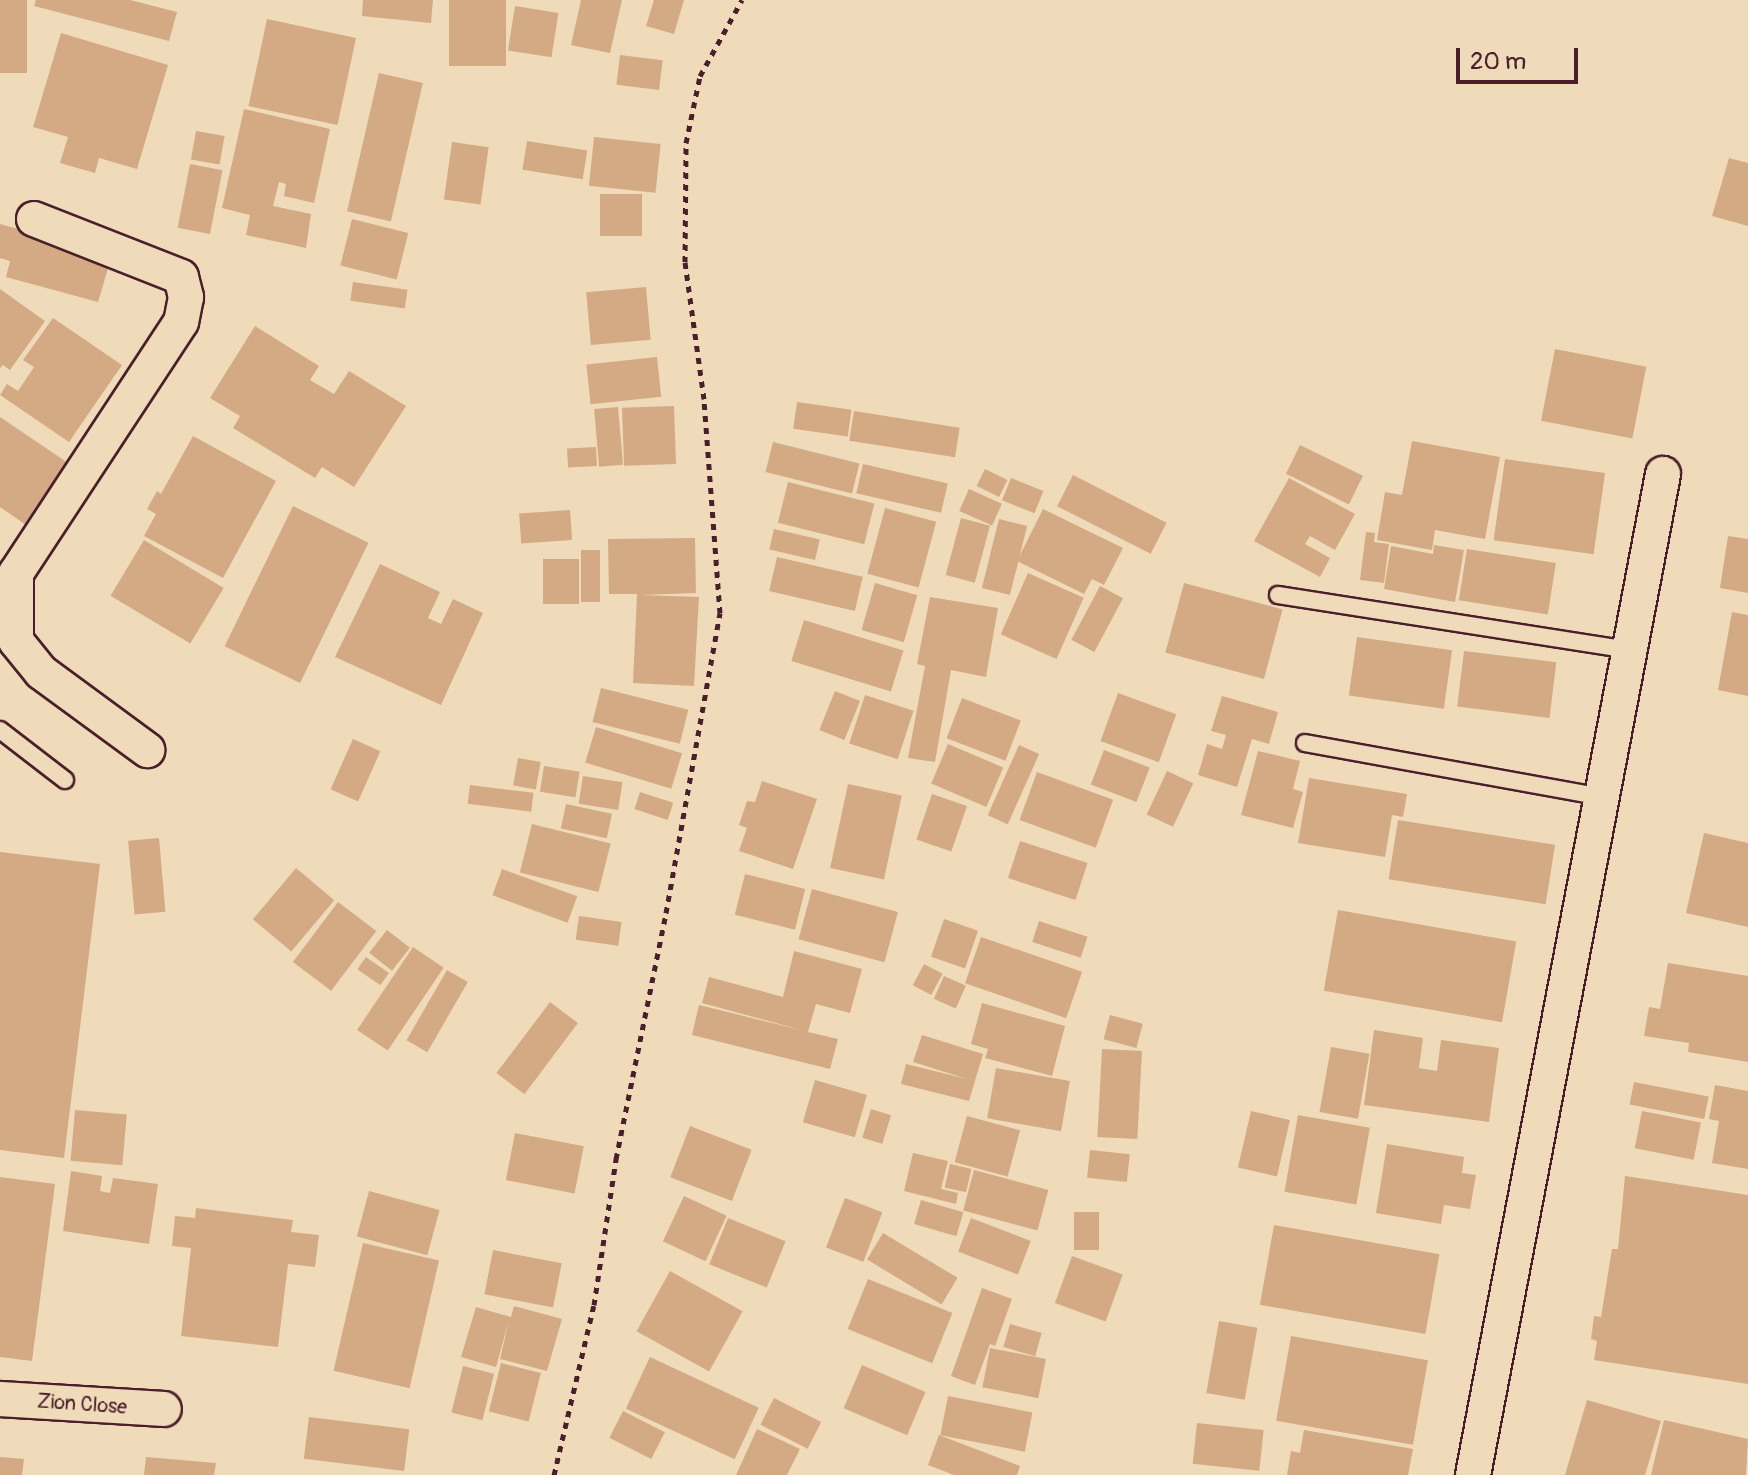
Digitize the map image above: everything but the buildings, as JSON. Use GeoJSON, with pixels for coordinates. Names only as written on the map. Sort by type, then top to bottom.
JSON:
{"type":"FeatureCollection","features":[{"type":"Feature","properties":{"kind":"street"},"geometry":{"type":"LineString","coordinates":[[34,219],[181,277],[186,297],[181,322],[8,569],[16,641],[41,672],[147,750]]}},
{"type":"Feature","properties":{"kind":"street"},"geometry":{"type":"LineString","coordinates":[[1473,1475],[1663,474]]}},
{"type":"Feature","properties":{"kind":"street","name":"Zion Close"},"geometry":{"type":"LineString","coordinates":[[0,1399],[164,1409]]}},
{"type":"Feature","properties":{"kind":"lane"},"geometry":{"type":"LineString","coordinates":[[1278,595],[1629,650]]}},
{"type":"Feature","properties":{"kind":"lane"},"geometry":{"type":"LineString","coordinates":[[0,730],[65,780]]}},
{"type":"Feature","properties":{"kind":"lane"},"geometry":{"type":"LineString","coordinates":[[1305,743],[1602,797]]}},
{"type":"Feature","properties":{"kind":"path"},"geometry":{"type":"LineString","coordinates":[[554,1475],[594,1305],[616,1159],[666,913],[720,613],[704,399],[685,262],[686,143],[700,76],[742,0]]}}]}
